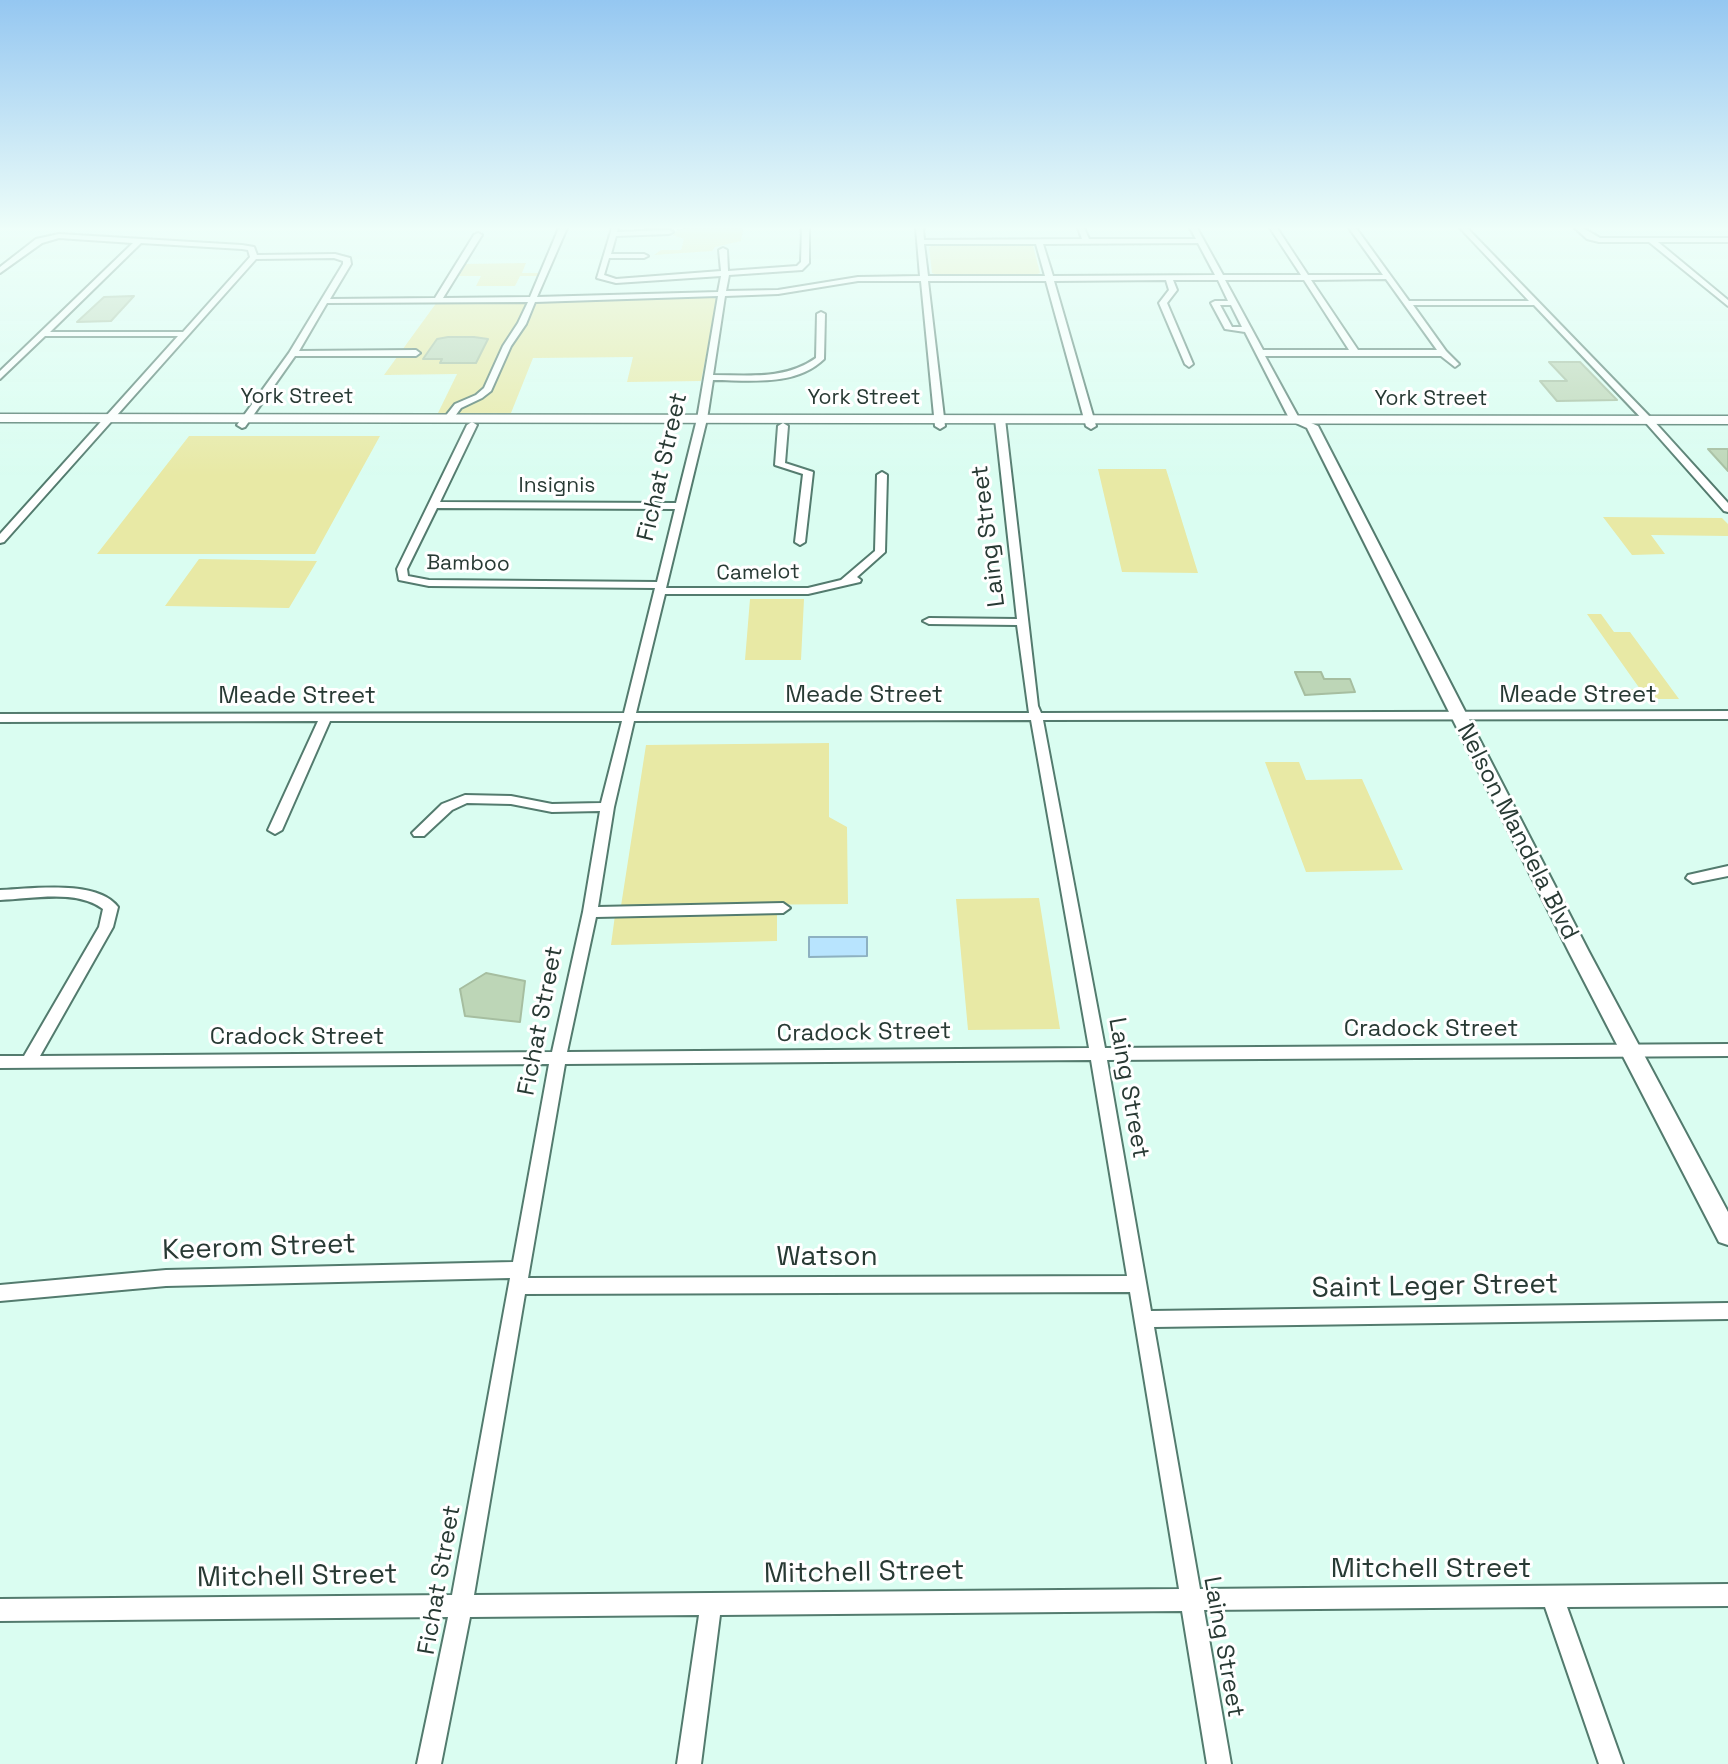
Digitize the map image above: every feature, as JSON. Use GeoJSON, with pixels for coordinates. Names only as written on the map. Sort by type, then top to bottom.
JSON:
{"type":"FeatureCollection","features":[{"type":"Feature","properties":{"kind":"main road","name":"York Street"},"geometry":{"type":"LineString","coordinates":[[0,418],[472,425],[1000,422],[1312,426],[1728,420]]}},
{"type":"Feature","properties":{"kind":"main road","name":"York Street"},"geometry":{"type":"LineString","coordinates":[[244,422],[449,418],[783,426],[940,422]]}},
{"type":"Feature","properties":{"kind":"main road","name":"York Street"},"geometry":{"type":"LineString","coordinates":[[1090,423],[1295,420],[1728,426]]}},
{"type":"Feature","properties":{"kind":"main road","name":"York Street"},"geometry":{"type":"LineString","coordinates":[[0,425],[109,421]]}},
{"type":"Feature","properties":{"kind":"street"},"geometry":{"type":"LineString","coordinates":[[0,376],[67,310]]}},
{"type":"Feature","properties":{"kind":"street"},"geometry":{"type":"LineString","coordinates":[[0,540],[109,421],[205,310]]}},
{"type":"Feature","properties":{"kind":"street"},"geometry":{"type":"LineString","coordinates":[[244,422],[322,310]]}},
{"type":"Feature","properties":{"kind":"street"},"geometry":{"type":"LineString","coordinates":[[449,418],[457,404],[485,392],[527,310]]}},
{"type":"Feature","properties":{"kind":"street","name":"Fichat Street"},"geometry":{"type":"LineString","coordinates":[[429,1764],[461,1605],[558,1059],[590,912],[607,807],[701,422],[719,310]]}},
{"type":"Feature","properties":{"kind":"street"},"geometry":{"type":"LineString","coordinates":[[928,310],[940,422]]}},
{"type":"Feature","properties":{"kind":"street"},"geometry":{"type":"LineString","coordinates":[[1058,310],[1090,423]]}},
{"type":"Feature","properties":{"kind":"street"},"geometry":{"type":"LineString","coordinates":[[1166,310],[1189,363]]}},
{"type":"Feature","properties":{"kind":"street"},"geometry":{"type":"LineString","coordinates":[[1219,310],[1229,329],[1248,330]]}},
{"type":"Feature","properties":{"kind":"street"},"geometry":{"type":"LineString","coordinates":[[1238,310],[1295,420],[1312,426]]}},
{"type":"Feature","properties":{"kind":"street"},"geometry":{"type":"LineString","coordinates":[[1327,310],[1355,353]]}},
{"type":"Feature","properties":{"kind":"street"},"geometry":{"type":"LineString","coordinates":[[1412,310],[1443,353],[1455,364]]}},
{"type":"Feature","properties":{"kind":"street"},"geometry":{"type":"LineString","coordinates":[[1543,310],[1651,423],[1728,509]]}},
{"type":"Feature","properties":{"kind":"street"},"geometry":{"type":"LineString","coordinates":[[708,377],[774,377],[814,364],[820,359],[821,314]]}},
{"type":"Feature","properties":{"kind":"street"},"geometry":{"type":"LineString","coordinates":[[43,334],[183,334]]}},
{"type":"Feature","properties":{"kind":"street"},"geometry":{"type":"LineString","coordinates":[[293,354],[416,352]]}},
{"type":"Feature","properties":{"kind":"street"},"geometry":{"type":"LineString","coordinates":[[1260,353],[1443,353]]}},
{"type":"Feature","properties":{"kind":"street","name":"Laing Street"},"geometry":{"type":"LineString","coordinates":[[1000,422],[1032,706],[1097,1053],[1219,1764]]}},
{"type":"Feature","properties":{"kind":"street","name":"Bamboo"},"geometry":{"type":"LineString","coordinates":[[472,425],[402,569],[401,573],[408,580],[659,588]]}},
{"type":"Feature","properties":{"kind":"street"},"geometry":{"type":"LineString","coordinates":[[783,426],[780,465],[808,472],[800,542]]}},
{"type":"Feature","properties":{"kind":"street","name":"Nelson Mandela Blvd"},"geometry":{"type":"LineString","coordinates":[[1312,426],[1630,1051],[1728,1235]]}},
{"type":"Feature","properties":{"kind":"street"},"geometry":{"type":"LineString","coordinates":[[843,584],[880,552],[881,475]]}},
{"type":"Feature","properties":{"kind":"street","name":"Insignis"},"geometry":{"type":"LineString","coordinates":[[435,505],[679,506]]}},
{"type":"Feature","properties":{"kind":"street","name":"Camelot"},"geometry":{"type":"LineString","coordinates":[[659,588],[808,592],[856,580]]}},
{"type":"Feature","properties":{"kind":"street"},"geometry":{"type":"LineString","coordinates":[[929,621],[1024,621]]}},
{"type":"Feature","properties":{"kind":"street","name":"Meade Street"},"geometry":{"type":"LineString","coordinates":[[0,718],[1728,715]]}},
{"type":"Feature","properties":{"kind":"street"},"geometry":{"type":"LineString","coordinates":[[275,830],[326,717]]}},
{"type":"Feature","properties":{"kind":"street"},"geometry":{"type":"LineString","coordinates":[[419,833],[447,807],[465,799],[510,800],[552,808],[607,807]]}},
{"type":"Feature","properties":{"kind":"street"},"geometry":{"type":"LineString","coordinates":[[1693,878],[1728,871]]}},
{"type":"Feature","properties":{"kind":"street"},"geometry":{"type":"LineString","coordinates":[[0,895],[88,894],[103,899],[111,907],[112,915],[106,927],[29,1061]]}},
{"type":"Feature","properties":{"kind":"street"},"geometry":{"type":"LineString","coordinates":[[590,912],[783,908]]}},
{"type":"Feature","properties":{"kind":"street","name":"Cradock Street"},"geometry":{"type":"LineString","coordinates":[[0,1062],[1728,1050]]}},
{"type":"Feature","properties":{"kind":"street","name":"Keerom Street"},"geometry":{"type":"LineString","coordinates":[[0,1293],[166,1278],[519,1278]]}},
{"type":"Feature","properties":{"kind":"street","name":"Watson"},"geometry":{"type":"LineString","coordinates":[[519,1278],[1137,1284]]}},
{"type":"Feature","properties":{"kind":"street","name":"Saint Leger Street"},"geometry":{"type":"LineString","coordinates":[[1143,1319],[1728,1311]]}},
{"type":"Feature","properties":{"kind":"street","name":"Mitchell Street"},"geometry":{"type":"LineString","coordinates":[[0,1610],[1728,1595]]}},
{"type":"Feature","properties":{"kind":"street"},"geometry":{"type":"LineString","coordinates":[[1552,1598],[1611,1764]]}},
{"type":"Feature","properties":{"kind":"street"},"geometry":{"type":"LineString","coordinates":[[689,1764],[711,1604]]}},
{"type":"Feature","properties":{"kind":"green space"},"geometry":{"type":"Polygon","coordinates":[[[431,310],[715,310],[701,381],[627,382],[633,357],[533,358],[511,413],[438,413],[457,374],[384,375],[431,310]]]}},
{"type":"Feature","properties":{"kind":"green space"},"geometry":{"type":"Polygon","coordinates":[[[189,436],[380,436],[315,554],[97,554],[189,436]]]}},
{"type":"Feature","properties":{"kind":"green space"},"geometry":{"type":"Polygon","coordinates":[[[1098,469],[1166,469],[1198,573],[1122,572],[1098,469]]]}},
{"type":"Feature","properties":{"kind":"green space"},"geometry":{"type":"Polygon","coordinates":[[[1603,517],[1722,518],[1728,524],[1728,536],[1651,535],[1665,554],[1632,555],[1603,517]]]}},
{"type":"Feature","properties":{"kind":"green space"},"geometry":{"type":"Polygon","coordinates":[[[199,559],[317,561],[289,608],[165,606],[199,559]]]}},
{"type":"Feature","properties":{"kind":"green space"},"geometry":{"type":"Polygon","coordinates":[[[750,599],[804,599],[801,660],[745,660],[750,599]]]}},
{"type":"Feature","properties":{"kind":"green space"},"geometry":{"type":"Polygon","coordinates":[[[1587,614],[1601,614],[1614,632],[1630,632],[1679,699],[1621,699],[1615,690],[1640,689],[1587,614]]]}},
{"type":"Feature","properties":{"kind":"green space"},"geometry":{"type":"Polygon","coordinates":[[[829,743],[829,817],[847,827],[848,904],[621,906],[646,745],[829,743]]]}},
{"type":"Feature","properties":{"kind":"green space"},"geometry":{"type":"Polygon","coordinates":[[[1265,762],[1299,762],[1306,780],[1362,779],[1403,870],[1306,872],[1265,762]]]}},
{"type":"Feature","properties":{"kind":"green space"},"geometry":{"type":"Polygon","coordinates":[[[1039,898],[1060,1029],[968,1030],[956,899],[1039,898]]]}},
{"type":"Feature","properties":{"kind":"green space"},"geometry":{"type":"Polygon","coordinates":[[[777,911],[777,941],[611,945],[615,915],[777,911]]]}},
{"type":"Feature","properties":{"kind":"water"},"geometry":{"type":"Polygon","coordinates":[[[809,937],[867,937],[867,956],[809,957],[809,937]]]}},
{"type":"Feature","properties":{"kind":"building"},"geometry":{"type":"Polygon","coordinates":[[[90,310],[121,310],[111,321],[77,322],[90,310]]]}},
{"type":"Feature","properties":{"kind":"building"},"geometry":{"type":"Polygon","coordinates":[[[437,339],[488,339],[476,363],[440,363],[442,359],[423,359],[437,339]]]}},
{"type":"Feature","properties":{"kind":"building"},"geometry":{"type":"Polygon","coordinates":[[[1549,362],[1580,362],[1617,400],[1557,401],[1540,381],[1567,381],[1549,362]]]}},
{"type":"Feature","properties":{"kind":"building"},"geometry":{"type":"Polygon","coordinates":[[[1708,449],[1728,449],[1728,471],[1708,449]]]}},
{"type":"Feature","properties":{"kind":"building"},"geometry":{"type":"Polygon","coordinates":[[[1295,672],[1321,672],[1324,679],[1350,679],[1355,692],[1305,695],[1295,672]]]}},
{"type":"Feature","properties":{"kind":"building"},"geometry":{"type":"Polygon","coordinates":[[[486,973],[525,981],[520,1022],[465,1016],[460,989],[486,973]]]}}]}
